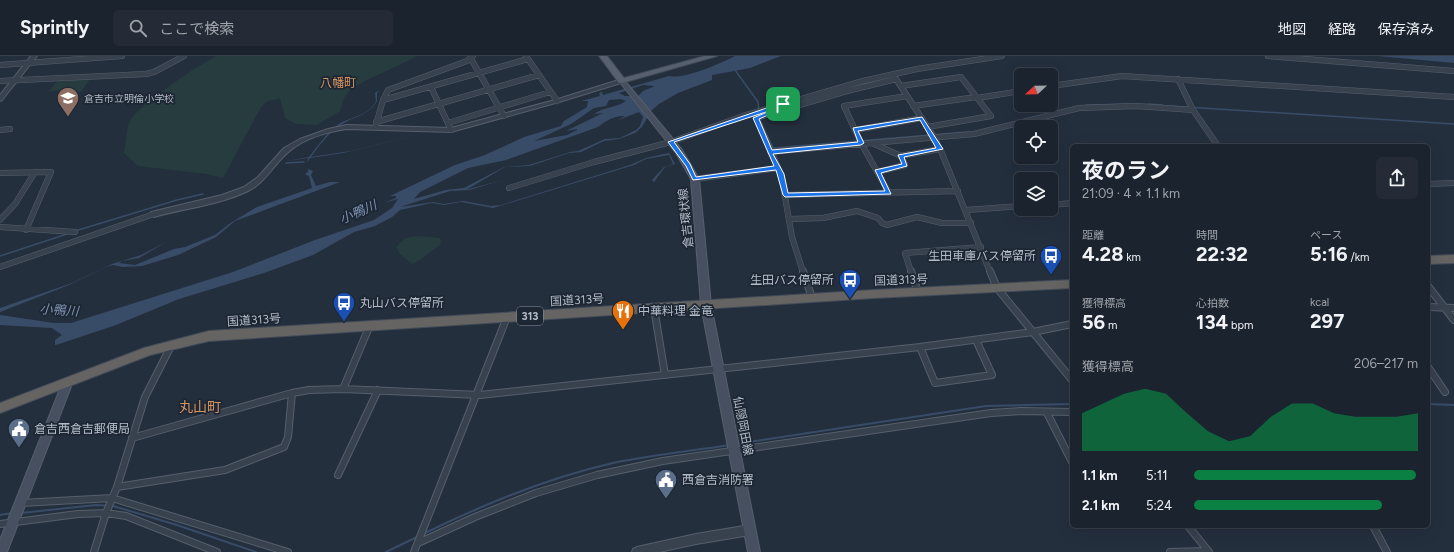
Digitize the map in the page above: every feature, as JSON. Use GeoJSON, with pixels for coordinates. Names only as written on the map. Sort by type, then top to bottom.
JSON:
{"type":"FeatureCollection","features":[{"type":"Feature","properties":{"kind":"highway"},"geometry":{"type":"LineString","coordinates":[[1430,260],[1454,259]]}},
{"type":"Feature","properties":{"kind":"highway","name":"国道313号"},"geometry":{"type":"LineString","coordinates":[[0,408],[67,384],[111,365],[172,344],[209,336],[706,304],[1070,284]]}},
{"type":"Feature","properties":{"kind":"main road"},"geometry":{"type":"LineString","coordinates":[[603,56],[624,84],[713,56]]}},
{"type":"Feature","properties":{"kind":"main road","name":"倉吉環状線"},"geometry":{"type":"LineString","coordinates":[[624,84],[669,139],[688,166],[694,179],[706,304]]}},
{"type":"Feature","properties":{"kind":"main road","name":"仙隠岡田線"},"geometry":{"type":"LineString","coordinates":[[706,304],[754,552]]}},
{"type":"Feature","properties":{"kind":"main road"},"geometry":{"type":"LineString","coordinates":[[1,552],[67,384]]}},
{"type":"Feature","properties":{"kind":"street"},"geometry":{"type":"LineString","coordinates":[[0,99],[34,56]]}},
{"type":"Feature","properties":{"kind":"street"},"geometry":{"type":"LineString","coordinates":[[0,65],[122,56]]}},
{"type":"Feature","properties":{"kind":"street"},"geometry":{"type":"LineString","coordinates":[[0,82],[146,74],[154,72],[184,56]]}},
{"type":"Feature","properties":{"kind":"street"},"geometry":{"type":"LineString","coordinates":[[509,188],[783,104],[892,74],[1002,56]]}},
{"type":"Feature","properties":{"kind":"street"},"geometry":{"type":"LineString","coordinates":[[1268,56],[1435,69],[1454,72]]}},
{"type":"Feature","properties":{"kind":"street"},"geometry":{"type":"LineString","coordinates":[[375,125],[383,100],[388,90],[472,57],[504,116]]}},
{"type":"Feature","properties":{"kind":"street"},"geometry":{"type":"LineString","coordinates":[[383,100],[480,73],[527,58],[557,101]]}},
{"type":"Feature","properties":{"kind":"street"},"geometry":{"type":"LineString","coordinates":[[375,125],[439,104],[539,75]]}},
{"type":"Feature","properties":{"kind":"street"},"geometry":{"type":"LineString","coordinates":[[1058,85],[1122,76],[1454,97]]}},
{"type":"Feature","properties":{"kind":"street"},"geometry":{"type":"LineString","coordinates":[[901,86],[961,77],[991,116],[927,127]]}},
{"type":"Feature","properties":{"kind":"street"},"geometry":{"type":"LineString","coordinates":[[757,120],[847,91],[896,79],[934,137],[940,149],[997,288],[1006,296],[1070,378]]}},
{"type":"Feature","properties":{"kind":"street"},"geometry":{"type":"LineString","coordinates":[[1178,79],[1193,110],[1217,144]]}},
{"type":"Feature","properties":{"kind":"street"},"geometry":{"type":"LineString","coordinates":[[0,267],[154,214],[234,194],[247,188],[268,173],[285,151],[326,130],[375,125],[451,130],[624,84]]}},
{"type":"Feature","properties":{"kind":"street"},"geometry":{"type":"LineString","coordinates":[[431,87],[451,130]]}},
{"type":"Feature","properties":{"kind":"street"},"geometry":{"type":"LineString","coordinates":[[448,122],[550,92]]}},
{"type":"Feature","properties":{"kind":"street"},"geometry":{"type":"LineString","coordinates":[[914,106],[1014,92]]}},
{"type":"Feature","properties":{"kind":"street"},"geometry":{"type":"LineString","coordinates":[[889,193],[861,143],[844,106],[907,96]]}},
{"type":"Feature","properties":{"kind":"street"},"geometry":{"type":"LineString","coordinates":[[757,120],[756,118],[781,108],[783,104]]}},
{"type":"Feature","properties":{"kind":"street"},"geometry":{"type":"LineString","coordinates":[[770,152],[987,132],[1079,108],[1100,106],[1136,106],[1193,110]]}},
{"type":"Feature","properties":{"kind":"street"},"geometry":{"type":"LineString","coordinates":[[855,130],[922,118]]}},
{"type":"Feature","properties":{"kind":"street"},"geometry":{"type":"LineString","coordinates":[[757,120],[781,174],[794,244],[812,298]]}},
{"type":"Feature","properties":{"kind":"street"},"geometry":{"type":"LineString","coordinates":[[0,130],[10,129]]}},
{"type":"Feature","properties":{"kind":"street"},"geometry":{"type":"LineString","coordinates":[[871,142],[900,156],[905,164],[877,172]]}},
{"type":"Feature","properties":{"kind":"street"},"geometry":{"type":"LineString","coordinates":[[900,156],[940,149]]}},
{"type":"Feature","properties":{"kind":"street"},"geometry":{"type":"LineString","coordinates":[[694,179],[778,168]]}},
{"type":"Feature","properties":{"kind":"street"},"geometry":{"type":"LineString","coordinates":[[0,220],[15,204],[35,172]]}},
{"type":"Feature","properties":{"kind":"street"},"geometry":{"type":"LineString","coordinates":[[0,173],[51,172],[26,230]]}},
{"type":"Feature","properties":{"kind":"street"},"geometry":{"type":"LineString","coordinates":[[1430,184],[1454,183]]}},
{"type":"Feature","properties":{"kind":"street"},"geometry":{"type":"LineString","coordinates":[[785,195],[958,191]]}},
{"type":"Feature","properties":{"kind":"street"},"geometry":{"type":"LineString","coordinates":[[1058,204],[1070,203]]}},
{"type":"Feature","properties":{"kind":"street"},"geometry":{"type":"LineString","coordinates":[[966,210],[1014,207]]}},
{"type":"Feature","properties":{"kind":"street"},"geometry":{"type":"LineString","coordinates":[[789,219],[823,218],[857,211],[878,218],[882,224],[887,225],[917,216],[942,223],[971,223]]}},
{"type":"Feature","properties":{"kind":"street"},"geometry":{"type":"LineString","coordinates":[[0,227],[26,230],[75,232]]}},
{"type":"Feature","properties":{"kind":"street"},"geometry":{"type":"LineString","coordinates":[[918,292],[905,253],[981,247]]}},
{"type":"Feature","properties":{"kind":"street"},"geometry":{"type":"LineString","coordinates":[[1430,289],[1454,320]]}},
{"type":"Feature","properties":{"kind":"street"},"geometry":{"type":"LineString","coordinates":[[1430,307],[1454,308]]}},
{"type":"Feature","properties":{"kind":"street"},"geometry":{"type":"LineString","coordinates":[[654,308],[665,375]]}},
{"type":"Feature","properties":{"kind":"street"},"geometry":{"type":"LineString","coordinates":[[414,552],[507,317]]}},
{"type":"Feature","properties":{"kind":"street"},"geometry":{"type":"LineString","coordinates":[[132,438],[292,393],[309,390],[344,389],[476,394],[920,347],[1033,332],[1070,324]]}},
{"type":"Feature","properties":{"kind":"street"},"geometry":{"type":"LineString","coordinates":[[344,389],[370,325]]}},
{"type":"Feature","properties":{"kind":"street"},"geometry":{"type":"LineString","coordinates":[[920,347],[935,382],[992,375],[976,340]]}},
{"type":"Feature","properties":{"kind":"street"},"geometry":{"type":"LineString","coordinates":[[94,552],[106,513],[117,487],[145,397],[172,344]]}},
{"type":"Feature","properties":{"kind":"street"},"geometry":{"type":"LineString","coordinates":[[1430,370],[1445,392]]}},
{"type":"Feature","properties":{"kind":"street"},"geometry":{"type":"LineString","coordinates":[[338,475],[378,390]]}},
{"type":"Feature","properties":{"kind":"street"},"geometry":{"type":"LineString","coordinates":[[117,487],[225,470],[284,447],[288,437],[292,393]]}},
{"type":"Feature","properties":{"kind":"street"},"geometry":{"type":"LineString","coordinates":[[419,541],[536,493],[590,477],[734,446],[991,413],[1020,411],[1047,413],[1070,412]]}},
{"type":"Feature","properties":{"kind":"street"},"geometry":{"type":"LineString","coordinates":[[1047,413],[1070,458]]}},
{"type":"Feature","properties":{"kind":"street"},"geometry":{"type":"LineString","coordinates":[[20,505],[112,498],[288,552]]}},
{"type":"Feature","properties":{"kind":"street"},"geometry":{"type":"LineString","coordinates":[[0,524],[14,520],[106,513],[126,516],[217,552]]}},
{"type":"Feature","properties":{"kind":"street"},"geometry":{"type":"LineString","coordinates":[[1190,528],[1208,552]]}},
{"type":"Feature","properties":{"kind":"street"},"geometry":{"type":"LineString","coordinates":[[1373,528],[1387,552]]}},
{"type":"Feature","properties":{"kind":"street"},"geometry":{"type":"LineString","coordinates":[[637,552],[690,540],[750,530]]}},
{"type":"Feature","properties":{"kind":"street"},"geometry":{"type":"LineString","coordinates":[[1170,552],[1208,552]]}},
{"type":"Feature","properties":{"kind":"green space"},"geometry":{"type":"Polygon","coordinates":[[[216,56],[418,56],[365,81],[350,90],[344,98],[340,111],[317,125],[296,124],[285,118],[280,98],[266,102],[261,107],[223,178],[207,174],[138,166],[124,153],[129,123],[143,107],[155,97],[216,56]]]}},
{"type":"Feature","properties":{"kind":"green space"},"geometry":{"type":"Polygon","coordinates":[[[90,79],[81,92],[62,93],[64,90],[49,91],[57,81],[90,79]]]}},
{"type":"Feature","properties":{"kind":"green space"},"geometry":{"type":"Polygon","coordinates":[[[418,236],[440,238],[441,244],[420,260],[412,264],[400,254],[396,247],[405,238],[418,236]]]}},
{"type":"Feature","properties":{"kind":"water"},"geometry":{"type":"Polygon","coordinates":[[[735,56],[781,56],[750,68],[712,75],[712,80],[678,93],[659,104],[651,111],[642,127],[635,133],[619,139],[604,141],[581,152],[569,153],[530,166],[505,167],[466,190],[502,180],[470,190],[450,191],[400,207],[433,202],[444,204],[463,201],[491,206],[501,205],[630,165],[646,158],[669,153],[675,164],[665,167],[654,182],[652,180],[664,167],[673,164],[669,155],[646,159],[634,165],[493,208],[461,202],[444,205],[432,203],[400,210],[392,217],[375,226],[354,232],[313,255],[264,273],[179,299],[116,325],[55,345],[55,340],[62,335],[52,328],[0,325],[0,315],[54,323],[71,323],[233,272],[315,240],[374,220],[392,208],[398,199],[384,203],[396,198],[396,196],[390,196],[455,165],[485,155],[524,137],[561,126],[564,121],[587,107],[588,101],[581,101],[600,96],[599,93],[602,92],[603,95],[669,76],[683,76],[735,56]],[[643,85],[619,93],[625,96],[638,96],[643,91],[655,86],[643,85]],[[621,99],[609,100],[606,106],[594,108],[571,124],[534,141],[567,135],[577,129],[566,131],[603,113],[594,114],[626,101],[621,99]],[[639,112],[618,120],[625,116],[614,117],[598,127],[506,160],[468,168],[420,192],[414,199],[446,190],[464,188],[504,167],[529,165],[570,152],[578,151],[605,139],[620,138],[636,130],[640,126],[643,117],[639,112]]]}},
{"type":"Feature","properties":{"kind":"water"},"geometry":{"type":"Polygon","coordinates":[[[1378,56],[1454,56],[1454,63],[1378,56]]]}},
{"type":"Feature","properties":{"kind":"water"},"geometry":{"type":"Polygon","coordinates":[[[380,90],[377,93],[377,101],[370,109],[376,101],[375,93],[380,90]]]}},
{"type":"Feature","properties":{"kind":"water"},"geometry":{"type":"Polygon","coordinates":[[[364,113],[344,123],[334,130],[311,157],[350,151],[429,132],[343,153],[310,158],[307,162],[308,158],[286,161],[309,157],[323,139],[339,124],[364,113]]]}},
{"type":"Feature","properties":{"kind":"water"},"geometry":{"type":"Polygon","coordinates":[[[308,169],[313,171],[311,175],[316,186],[330,182],[340,182],[235,221],[216,237],[178,255],[142,266],[123,267],[113,265],[106,267],[69,285],[0,312],[0,308],[72,283],[112,264],[141,255],[166,242],[139,258],[122,261],[119,263],[135,265],[174,249],[185,247],[215,235],[229,224],[257,207],[312,188],[309,176],[305,174],[308,172],[308,169]]]}},
{"type":"Feature","properties":{"kind":"waterway"},"geometry":{"type":"LineString","coordinates":[[735,70],[758,102],[759,111]]}},
{"type":"Feature","properties":{"kind":"waterway"},"geometry":{"type":"LineString","coordinates":[[1086,105],[1131,104]]}},
{"type":"Feature","properties":{"kind":"waterway"},"geometry":{"type":"LineString","coordinates":[[1148,104],[1163,105]]}},
{"type":"Feature","properties":{"kind":"waterway"},"geometry":{"type":"LineString","coordinates":[[1170,106],[1454,124]]}},
{"type":"Feature","properties":{"kind":"waterway"},"geometry":{"type":"LineString","coordinates":[[766,133],[773,148],[967,132]]}},
{"type":"Feature","properties":{"kind":"waterway"},"geometry":{"type":"LineString","coordinates":[[286,163],[304,162]]}},
{"type":"Feature","properties":{"kind":"waterway"},"geometry":{"type":"LineString","coordinates":[[75,231],[177,200],[203,194]]}},
{"type":"Feature","properties":{"kind":"waterway"},"geometry":{"type":"LineString","coordinates":[[0,256],[67,234]]}},
{"type":"Feature","properties":{"kind":"waterway"},"geometry":{"type":"LineString","coordinates":[[736,444],[986,406],[1070,404]]}},
{"type":"Feature","properties":{"kind":"waterway"},"geometry":{"type":"LineString","coordinates":[[1430,404],[1454,405]]}},
{"type":"Feature","properties":{"kind":"waterway"},"geometry":{"type":"LineString","coordinates":[[423,534],[493,502],[540,484],[588,469],[642,458],[730,445]]}},
{"type":"Feature","properties":{"kind":"waterway"},"geometry":{"type":"LineString","coordinates":[[21,513],[96,505],[113,506],[177,525],[256,552]]}},
{"type":"Feature","properties":{"kind":"waterway"},"geometry":{"type":"LineString","coordinates":[[0,515],[12,513]]}},
{"type":"Feature","properties":{"kind":"waterway"},"geometry":{"type":"LineString","coordinates":[[386,552],[417,537]]}},
{"type":"Feature","properties":{"kind":"place","name":"倉吉市立明倫小学校"},"geometry":{"type":"Point","coordinates":[68,118]}},
{"type":"Feature","properties":{"kind":"place","name":"生田車庫バス停留所"},"geometry":{"type":"Point","coordinates":[1051,276]}},
{"type":"Feature","properties":{"kind":"place","name":"生田バス停留所"},"geometry":{"type":"Point","coordinates":[850,300]}},
{"type":"Feature","properties":{"kind":"place","name":"丸山バス停留所"},"geometry":{"type":"Point","coordinates":[344,322]}},
{"type":"Feature","properties":{"kind":"place","name":"中華料理 金竜"},"geometry":{"type":"Point","coordinates":[623,330]}},
{"type":"Feature","properties":{"kind":"place","name":"倉吉西倉吉郵便局"},"geometry":{"type":"Point","coordinates":[19,448]}},
{"type":"Feature","properties":{"kind":"place","name":"西倉吉消防署"},"geometry":{"type":"Point","coordinates":[666,500]}},
{"type":"Feature","properties":{"kind":"district","name":"八幡町"},"geometry":{"type":"Point","coordinates":[338,83]}},
{"type":"Feature","properties":{"kind":"district","name":"丸山町"},"geometry":{"type":"Point","coordinates":[200,407]}},
{"type":"Feature","properties":{"kind":"route"},"geometry":{"type":"LineString","coordinates":[[783,104],[743,116],[670,142],[679,152],[694,179],[736,172],[778,168],[770,152],[861,143],[855,130],[922,118],[940,149],[900,156],[905,164],[877,172],[889,193],[785,195],[781,174],[770,152],[756,118],[781,108],[783,104]]}},
{"type":"Feature","properties":{"kind":"water label","name":"小鴨川"},"geometry":{"type":"Point","coordinates":[358,212]}},
{"type":"Feature","properties":{"kind":"water label","name":"小鴨川"},"geometry":{"type":"Point","coordinates":[59,310]}}]}
